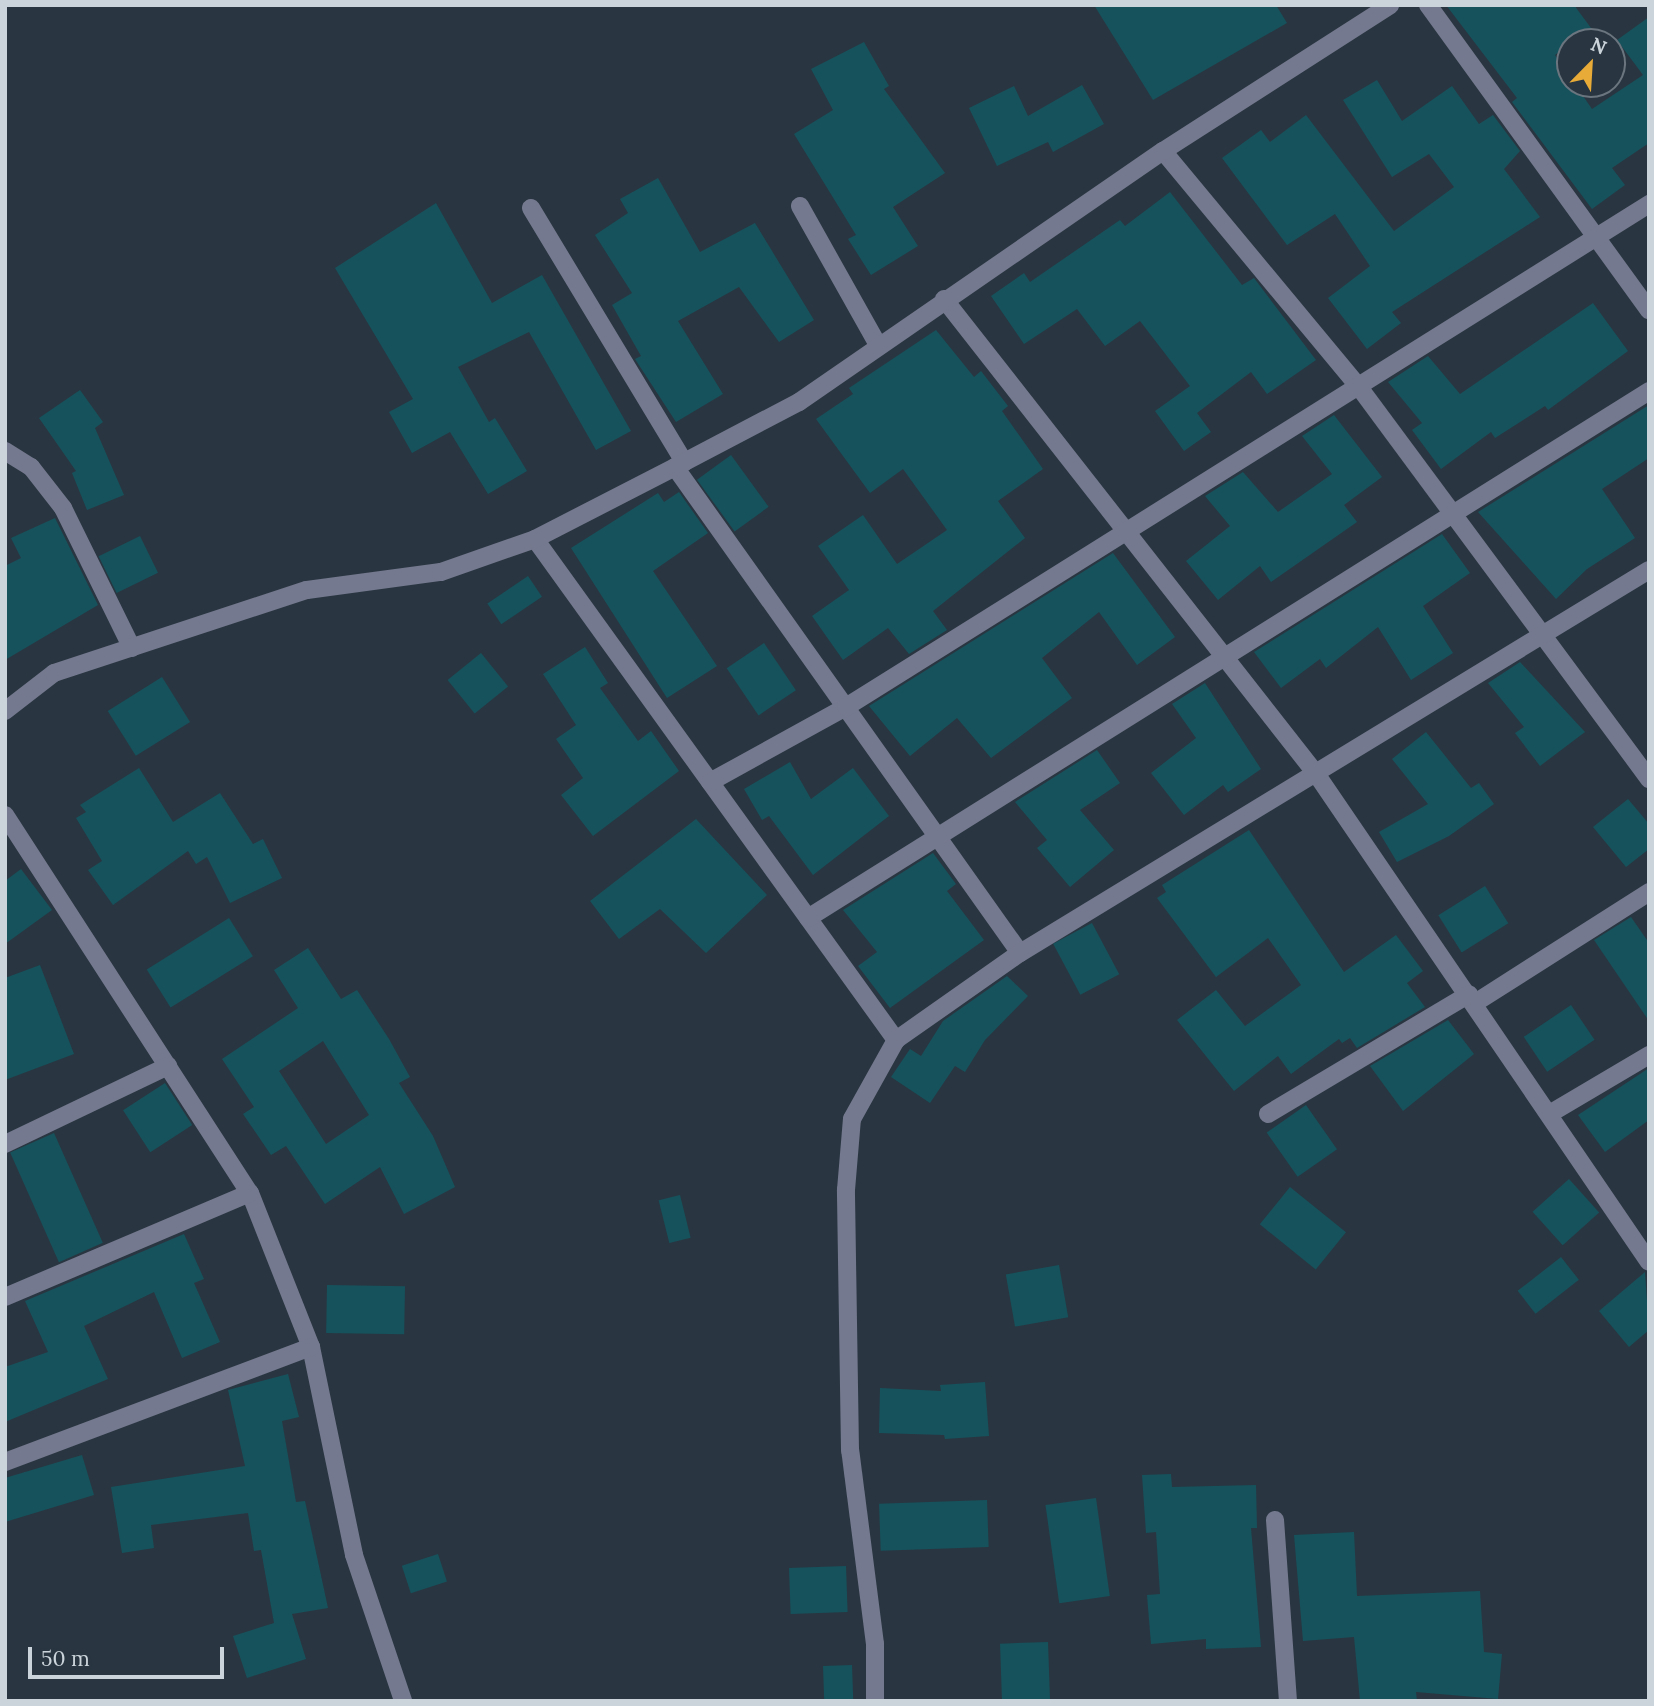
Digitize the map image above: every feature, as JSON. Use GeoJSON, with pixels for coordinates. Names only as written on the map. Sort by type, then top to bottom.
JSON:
{"type":"FeatureCollection","features":[{"type":"Feature","properties":{"kind":"street"},"geometry":{"type":"LineString","coordinates":[[5,711],[54,673],[307,590],[441,572],[535,539],[800,402],[944,299],[1163,151],[1390,5]]}},
{"type":"Feature","properties":{"kind":"street"},"geometry":{"type":"LineString","coordinates":[[1428,5],[1594,240],[1649,310]]}},
{"type":"Feature","properties":{"kind":"street"},"geometry":{"type":"LineString","coordinates":[[1163,151],[1359,387],[1649,779]]}},
{"type":"Feature","properties":{"kind":"street"},"geometry":{"type":"LineString","coordinates":[[710,782],[846,707],[1649,204]]}},
{"type":"Feature","properties":{"kind":"street"},"geometry":{"type":"LineString","coordinates":[[800,206],[878,345]]}},
{"type":"Feature","properties":{"kind":"street"},"geometry":{"type":"LineString","coordinates":[[531,208],[680,465],[846,707],[1020,953]]}},
{"type":"Feature","properties":{"kind":"street"},"geometry":{"type":"LineString","coordinates":[[944,299],[1317,775],[1551,1113],[1649,1262]]}},
{"type":"Feature","properties":{"kind":"street"},"geometry":{"type":"LineString","coordinates":[[808,918],[935,834],[1649,391]]}},
{"type":"Feature","properties":{"kind":"street"},"geometry":{"type":"LineString","coordinates":[[5,451],[31,467],[63,508],[132,648]]}},
{"type":"Feature","properties":{"kind":"street"},"geometry":{"type":"LineString","coordinates":[[535,539],[896,1040]]}},
{"type":"Feature","properties":{"kind":"street"},"geometry":{"type":"LineString","coordinates":[[874,1701],[875,1644],[850,1450],[846,1190],[852,1119],[896,1040],[1020,953],[1317,775],[1649,570]]}},
{"type":"Feature","properties":{"kind":"street"},"geometry":{"type":"LineString","coordinates":[[5,815],[250,1193],[311,1347],[354,1555],[403,1701]]}},
{"type":"Feature","properties":{"kind":"street"},"geometry":{"type":"LineString","coordinates":[[1268,1115],[1649,892]]}},
{"type":"Feature","properties":{"kind":"street"},"geometry":{"type":"LineString","coordinates":[[1551,1113],[1649,1055]]}},
{"type":"Feature","properties":{"kind":"street"},"geometry":{"type":"LineString","coordinates":[[5,1144],[168,1066]]}},
{"type":"Feature","properties":{"kind":"street"},"geometry":{"type":"LineString","coordinates":[[5,1297],[250,1193]]}},
{"type":"Feature","properties":{"kind":"street"},"geometry":{"type":"LineString","coordinates":[[5,1462],[311,1347]]}},
{"type":"Feature","properties":{"kind":"street"},"geometry":{"type":"LineString","coordinates":[[1275,1520],[1288,1701]]}},
{"type":"Feature","properties":{"kind":"building"},"geometry":{"type":"Polygon","coordinates":[[[1094,5],[1276,5],[1287,23],[1153,100],[1094,5]]]}},
{"type":"Feature","properties":{"kind":"building"},"geometry":{"type":"Polygon","coordinates":[[[1446,5],[1574,5],[1591,28],[1556,28],[1556,98],[1584,98],[1592,109],[1608,98],[1626,98],[1626,86],[1643,75],[1626,52],[1626,34],[1649,17],[1649,143],[1612,168],[1625,185],[1592,209],[1512,102],[1517,98],[1446,5]]]}},
{"type":"Feature","properties":{"kind":"building"},"geometry":{"type":"Polygon","coordinates":[[[864,42],[889,86],[884,89],[945,173],[893,207],[918,246],[871,275],[848,239],[856,235],[794,134],[833,110],[811,69],[864,42]]]}},
{"type":"Feature","properties":{"kind":"building"},"geometry":{"type":"Polygon","coordinates":[[[1377,80],[1402,121],[1452,86],[1479,124],[1493,115],[1520,151],[1504,169],[1540,217],[1392,312],[1401,323],[1367,349],[1328,298],[1370,266],[1335,214],[1287,245],[1222,158],[1261,130],[1270,142],[1306,115],[1394,231],[1454,187],[1429,154],[1392,177],[1343,100],[1377,80]]]}},
{"type":"Feature","properties":{"kind":"building"},"geometry":{"type":"Polygon","coordinates":[[[1082,85],[1104,124],[1053,152],[1048,142],[997,166],[969,108],[1014,86],[1028,116],[1082,85]]]}},
{"type":"Feature","properties":{"kind":"building"},"geometry":{"type":"Polygon","coordinates":[[[658,178],[700,252],[755,223],[814,320],[779,342],[739,287],[678,321],[723,394],[676,422],[635,359],[641,356],[612,305],[632,293],[595,235],[628,213],[620,199],[658,178]]]}},
{"type":"Feature","properties":{"kind":"building"},"geometry":{"type":"Polygon","coordinates":[[[1170,192],[1242,285],[1254,278],[1316,360],[1267,394],[1251,372],[1197,413],[1211,432],[1184,451],[1155,411],[1190,386],[1140,321],[1105,346],[1077,309],[1024,344],[991,296],[1024,273],[1030,282],[1120,220],[1125,226],[1170,192]]]}},
{"type":"Feature","properties":{"kind":"building"},"geometry":{"type":"Polygon","coordinates":[[[436,203],[492,303],[542,275],[631,431],[596,450],[529,332],[458,367],[489,422],[495,418],[527,471],[488,494],[450,432],[412,453],[389,412],[413,399],[335,268],[436,203]]]}},
{"type":"Feature","properties":{"kind":"building"},"geometry":{"type":"Polygon","coordinates":[[[1593,303],[1628,351],[1548,410],[1545,406],[1495,438],[1491,432],[1441,469],[1412,430],[1422,423],[1388,382],[1428,356],[1460,394],[1593,303]]]}},
{"type":"Feature","properties":{"kind":"building"},"geometry":{"type":"Polygon","coordinates":[[[936,330],[974,377],[981,371],[1008,406],[1002,411],[1043,469],[998,501],[1025,538],[933,611],[947,630],[909,654],[888,628],[843,660],[812,616],[849,590],[818,546],[863,515],[897,564],[947,530],[903,469],[870,493],[816,419],[853,394],[849,388],[936,330]]]}},
{"type":"Feature","properties":{"kind":"building"},"geometry":{"type":"Polygon","coordinates":[[[80,390],[103,422],[95,428],[124,495],[87,510],[72,473],[76,471],[39,418],[80,390]]]}},
{"type":"Feature","properties":{"kind":"building"},"geometry":{"type":"Polygon","coordinates":[[[1649,405],[1649,458],[1602,489],[1635,538],[1587,569],[1556,599],[1478,512],[1649,405]]]}},
{"type":"Feature","properties":{"kind":"building"},"geometry":{"type":"Polygon","coordinates":[[[1334,415],[1382,477],[1344,505],[1357,522],[1271,582],[1260,566],[1218,600],[1186,561],[1230,526],[1205,496],[1243,472],[1278,512],[1332,474],[1302,436],[1334,415]]]}},
{"type":"Feature","properties":{"kind":"building"},"geometry":{"type":"Polygon","coordinates":[[[731,455],[769,507],[735,531],[697,480],[731,455]]]}},
{"type":"Feature","properties":{"kind":"building"},"geometry":{"type":"Polygon","coordinates":[[[679,492],[708,533],[653,571],[717,666],[667,698],[571,548],[658,493],[664,502],[679,492]]]}},
{"type":"Feature","properties":{"kind":"building"},"geometry":{"type":"Polygon","coordinates":[[[55,518],[98,605],[5,660],[5,566],[21,558],[11,538],[55,518]]]}},
{"type":"Feature","properties":{"kind":"building"},"geometry":{"type":"Polygon","coordinates":[[[1442,534],[1470,573],[1423,606],[1453,653],[1411,680],[1378,627],[1326,668],[1320,659],[1281,688],[1254,652],[1442,534]]]}},
{"type":"Feature","properties":{"kind":"building"},"geometry":{"type":"Polygon","coordinates":[[[140,536],[158,573],[117,593],[99,556],[140,536]]]}},
{"type":"Feature","properties":{"kind":"building"},"geometry":{"type":"Polygon","coordinates":[[[1113,553],[1175,637],[1137,665],[1099,612],[1042,658],[1072,698],[991,758],[957,718],[910,756],[869,706],[1113,553]]]}},
{"type":"Feature","properties":{"kind":"building"},"geometry":{"type":"Polygon","coordinates":[[[528,576],[542,597],[501,624],[487,603],[528,576]]]}},
{"type":"Feature","properties":{"kind":"building"},"geometry":{"type":"Polygon","coordinates":[[[764,643],[796,690],[759,715],[727,668],[764,643]]]}},
{"type":"Feature","properties":{"kind":"building"},"geometry":{"type":"Polygon","coordinates":[[[585,647],[608,683],[600,688],[638,741],[651,731],[679,771],[593,836],[561,795],[583,778],[556,739],[576,725],[543,674],[585,647]]]}},
{"type":"Feature","properties":{"kind":"building"},"geometry":{"type":"Polygon","coordinates":[[[481,653],[508,686],[475,713],[448,680],[481,653]]]}},
{"type":"Feature","properties":{"kind":"building"},"geometry":{"type":"Polygon","coordinates":[[[1520,662],[1585,732],[1540,766],[1515,733],[1524,727],[1488,683],[1520,662]]]}},
{"type":"Feature","properties":{"kind":"building"},"geometry":{"type":"Polygon","coordinates":[[[162,677],[190,722],[136,756],[108,711],[162,677]]]}},
{"type":"Feature","properties":{"kind":"building"},"geometry":{"type":"Polygon","coordinates":[[[1205,683],[1261,769],[1228,792],[1223,785],[1184,815],[1151,773],[1196,738],[1172,704],[1205,683]]]}},
{"type":"Feature","properties":{"kind":"building"},"geometry":{"type":"Polygon","coordinates":[[[1426,732],[1471,788],[1479,783],[1494,804],[1449,836],[1397,862],[1379,832],[1428,804],[1392,759],[1426,732]]]}},
{"type":"Feature","properties":{"kind":"building"},"geometry":{"type":"Polygon","coordinates":[[[1097,750],[1120,783],[1080,810],[1114,850],[1070,887],[1037,848],[1047,840],[1015,802],[1097,750]]]}},
{"type":"Feature","properties":{"kind":"building"},"geometry":{"type":"Polygon","coordinates":[[[790,762],[811,799],[853,768],[889,816],[813,875],[769,816],[762,820],[744,789],[790,762]]]}},
{"type":"Feature","properties":{"kind":"building"},"geometry":{"type":"Polygon","coordinates":[[[139,768],[173,822],[220,793],[253,844],[263,839],[282,878],[230,903],[207,857],[196,864],[188,851],[113,905],[88,870],[102,861],[76,818],[86,812],[80,805],[139,768]]]}},
{"type":"Feature","properties":{"kind":"building"},"geometry":{"type":"Polygon","coordinates":[[[1628,799],[1649,824],[1649,849],[1626,867],[1593,827],[1628,799]]]}},
{"type":"Feature","properties":{"kind":"building"},"geometry":{"type":"Polygon","coordinates":[[[696,819],[767,895],[706,953],[660,909],[619,939],[590,901],[696,819]]]}},
{"type":"Feature","properties":{"kind":"building"},"geometry":{"type":"Polygon","coordinates":[[[1249,830],[1344,972],[1396,935],[1423,971],[1407,983],[1425,1007],[1357,1048],[1350,1038],[1342,1043],[1339,1039],[1291,1074],[1278,1056],[1234,1091],[1177,1020],[1216,990],[1245,1026],[1301,985],[1268,938],[1216,977],[1157,898],[1166,892],[1162,885],[1249,830]]]}},
{"type":"Feature","properties":{"kind":"building"},"geometry":{"type":"Polygon","coordinates":[[[933,853],[956,884],[947,891],[984,940],[890,1008],[858,966],[877,952],[843,910],[933,853]]]}},
{"type":"Feature","properties":{"kind":"building"},"geometry":{"type":"Polygon","coordinates":[[[21,869],[52,910],[5,944],[5,881],[21,869]]]}},
{"type":"Feature","properties":{"kind":"building"},"geometry":{"type":"Polygon","coordinates":[[[1485,886],[1508,923],[1462,952],[1438,915],[1485,886]]]}},
{"type":"Feature","properties":{"kind":"building"},"geometry":{"type":"Polygon","coordinates":[[[1631,917],[1649,943],[1649,1021],[1594,940],[1631,917]]]}},
{"type":"Feature","properties":{"kind":"building"},"geometry":{"type":"Polygon","coordinates":[[[229,918],[253,956],[171,1008],[147,969],[229,918]]]}},
{"type":"Feature","properties":{"kind":"building"},"geometry":{"type":"Polygon","coordinates":[[[1092,923],[1119,974],[1080,995],[1053,944],[1092,923]]]}},
{"type":"Feature","properties":{"kind":"building"},"geometry":{"type":"Polygon","coordinates":[[[308,948],[341,999],[357,990],[410,1077],[399,1083],[433,1136],[455,1187],[404,1214],[380,1167],[325,1204],[286,1146],[271,1155],[243,1114],[254,1107],[222,1059],[298,1008],[274,970],[308,948]],[[323,1041],[279,1071],[326,1144],[369,1115],[323,1041]]]}},
{"type":"Feature","properties":{"kind":"building"},"geometry":{"type":"Polygon","coordinates":[[[40,965],[74,1054],[5,1080],[5,978],[40,965]]]}},
{"type":"Feature","properties":{"kind":"building"},"geometry":{"type":"Polygon","coordinates":[[[1007,976],[1028,996],[985,1040],[965,1072],[955,1066],[930,1103],[891,1077],[910,1049],[921,1056],[943,1021],[1007,976]]]}},
{"type":"Feature","properties":{"kind":"building"},"geometry":{"type":"Polygon","coordinates":[[[1571,1005],[1594,1040],[1547,1072],[1524,1037],[1571,1005]]]}},
{"type":"Feature","properties":{"kind":"building"},"geometry":{"type":"Polygon","coordinates":[[[1448,1020],[1474,1054],[1403,1111],[1370,1066],[1448,1020]]]}},
{"type":"Feature","properties":{"kind":"building"},"geometry":{"type":"Polygon","coordinates":[[[1649,1068],[1649,1120],[1605,1152],[1578,1115],[1649,1068]]]}},
{"type":"Feature","properties":{"kind":"building"},"geometry":{"type":"Polygon","coordinates":[[[165,1083],[192,1125],[150,1152],[123,1110],[165,1083]]]}},
{"type":"Feature","properties":{"kind":"building"},"geometry":{"type":"Polygon","coordinates":[[[1306,1105],[1337,1149],[1298,1177],[1267,1133],[1306,1105]]]}},
{"type":"Feature","properties":{"kind":"building"},"geometry":{"type":"Polygon","coordinates":[[[54,1133],[103,1243],[59,1262],[10,1153],[54,1133]]]}},
{"type":"Feature","properties":{"kind":"building"},"geometry":{"type":"Polygon","coordinates":[[[1569,1179],[1599,1212],[1563,1245],[1533,1212],[1569,1179]]]}},
{"type":"Feature","properties":{"kind":"building"},"geometry":{"type":"Polygon","coordinates":[[[1290,1187],[1346,1232],[1316,1270],[1260,1224],[1290,1187]]]}},
{"type":"Feature","properties":{"kind":"building"},"geometry":{"type":"Polygon","coordinates":[[[680,1195],[691,1238],[669,1243],[659,1200],[680,1195]]]}},
{"type":"Feature","properties":{"kind":"building"},"geometry":{"type":"Polygon","coordinates":[[[184,1234],[204,1279],[194,1283],[220,1342],[182,1358],[154,1292],[84,1326],[108,1379],[5,1422],[5,1367],[48,1352],[25,1301],[184,1234]]]}},
{"type":"Feature","properties":{"kind":"building"},"geometry":{"type":"Polygon","coordinates":[[[1561,1257],[1579,1280],[1536,1314],[1518,1291],[1561,1257]]]}},
{"type":"Feature","properties":{"kind":"building"},"geometry":{"type":"Polygon","coordinates":[[[1059,1265],[1068,1317],[1015,1327],[1006,1274],[1059,1265]]]}},
{"type":"Feature","properties":{"kind":"building"},"geometry":{"type":"Polygon","coordinates":[[[1645,1272],[1649,1330],[1629,1347],[1599,1311],[1645,1272]]]}},
{"type":"Feature","properties":{"kind":"building"},"geometry":{"type":"Polygon","coordinates":[[[327,1285],[405,1286],[404,1334],[326,1333],[327,1285]]]}},
{"type":"Feature","properties":{"kind":"building"},"geometry":{"type":"Polygon","coordinates":[[[288,1374],[299,1417],[282,1421],[296,1502],[305,1501],[328,1608],[292,1614],[306,1659],[247,1678],[233,1636],[274,1623],[261,1550],[254,1551],[248,1513],[151,1525],[154,1548],[122,1553],[111,1487],[245,1466],[228,1390],[288,1374]]]}},
{"type":"Feature","properties":{"kind":"building"},"geometry":{"type":"Polygon","coordinates":[[[985,1382],[989,1436],[945,1439],[944,1435],[879,1433],[880,1388],[941,1391],[940,1385],[985,1382]]]}},
{"type":"Feature","properties":{"kind":"building"},"geometry":{"type":"Polygon","coordinates":[[[82,1455],[94,1495],[5,1522],[5,1478],[82,1455]]]}},
{"type":"Feature","properties":{"kind":"building"},"geometry":{"type":"Polygon","coordinates":[[[1171,1474],[1172,1487],[1256,1485],[1257,1528],[1251,1528],[1261,1647],[1206,1649],[1206,1639],[1151,1644],[1147,1595],[1160,1594],[1156,1532],[1146,1533],[1142,1475],[1171,1474]]]}},
{"type":"Feature","properties":{"kind":"building"},"geometry":{"type":"Polygon","coordinates":[[[1096,1498],[1110,1596],[1059,1603],[1045,1505],[1096,1498]]]}},
{"type":"Feature","properties":{"kind":"building"},"geometry":{"type":"Polygon","coordinates":[[[987,1500],[989,1547],[881,1551],[879,1504],[987,1500]]]}},
{"type":"Feature","properties":{"kind":"building"},"geometry":{"type":"Polygon","coordinates":[[[1354,1532],[1357,1596],[1480,1591],[1484,1652],[1502,1654],[1498,1699],[1416,1692],[1417,1701],[1360,1701],[1354,1637],[1303,1641],[1294,1535],[1354,1532]]]}},
{"type":"Feature","properties":{"kind":"building"},"geometry":{"type":"Polygon","coordinates":[[[438,1554],[447,1582],[411,1593],[402,1566],[438,1554]]]}},
{"type":"Feature","properties":{"kind":"building"},"geometry":{"type":"Polygon","coordinates":[[[846,1566],[848,1612],[791,1614],[789,1568],[846,1566]]]}},
{"type":"Feature","properties":{"kind":"building"},"geometry":{"type":"Polygon","coordinates":[[[1048,1642],[1050,1701],[1002,1701],[1000,1644],[1048,1642]]]}},
{"type":"Feature","properties":{"kind":"building"},"geometry":{"type":"Polygon","coordinates":[[[852,1665],[853,1701],[824,1701],[823,1666],[852,1665]]]}}]}
